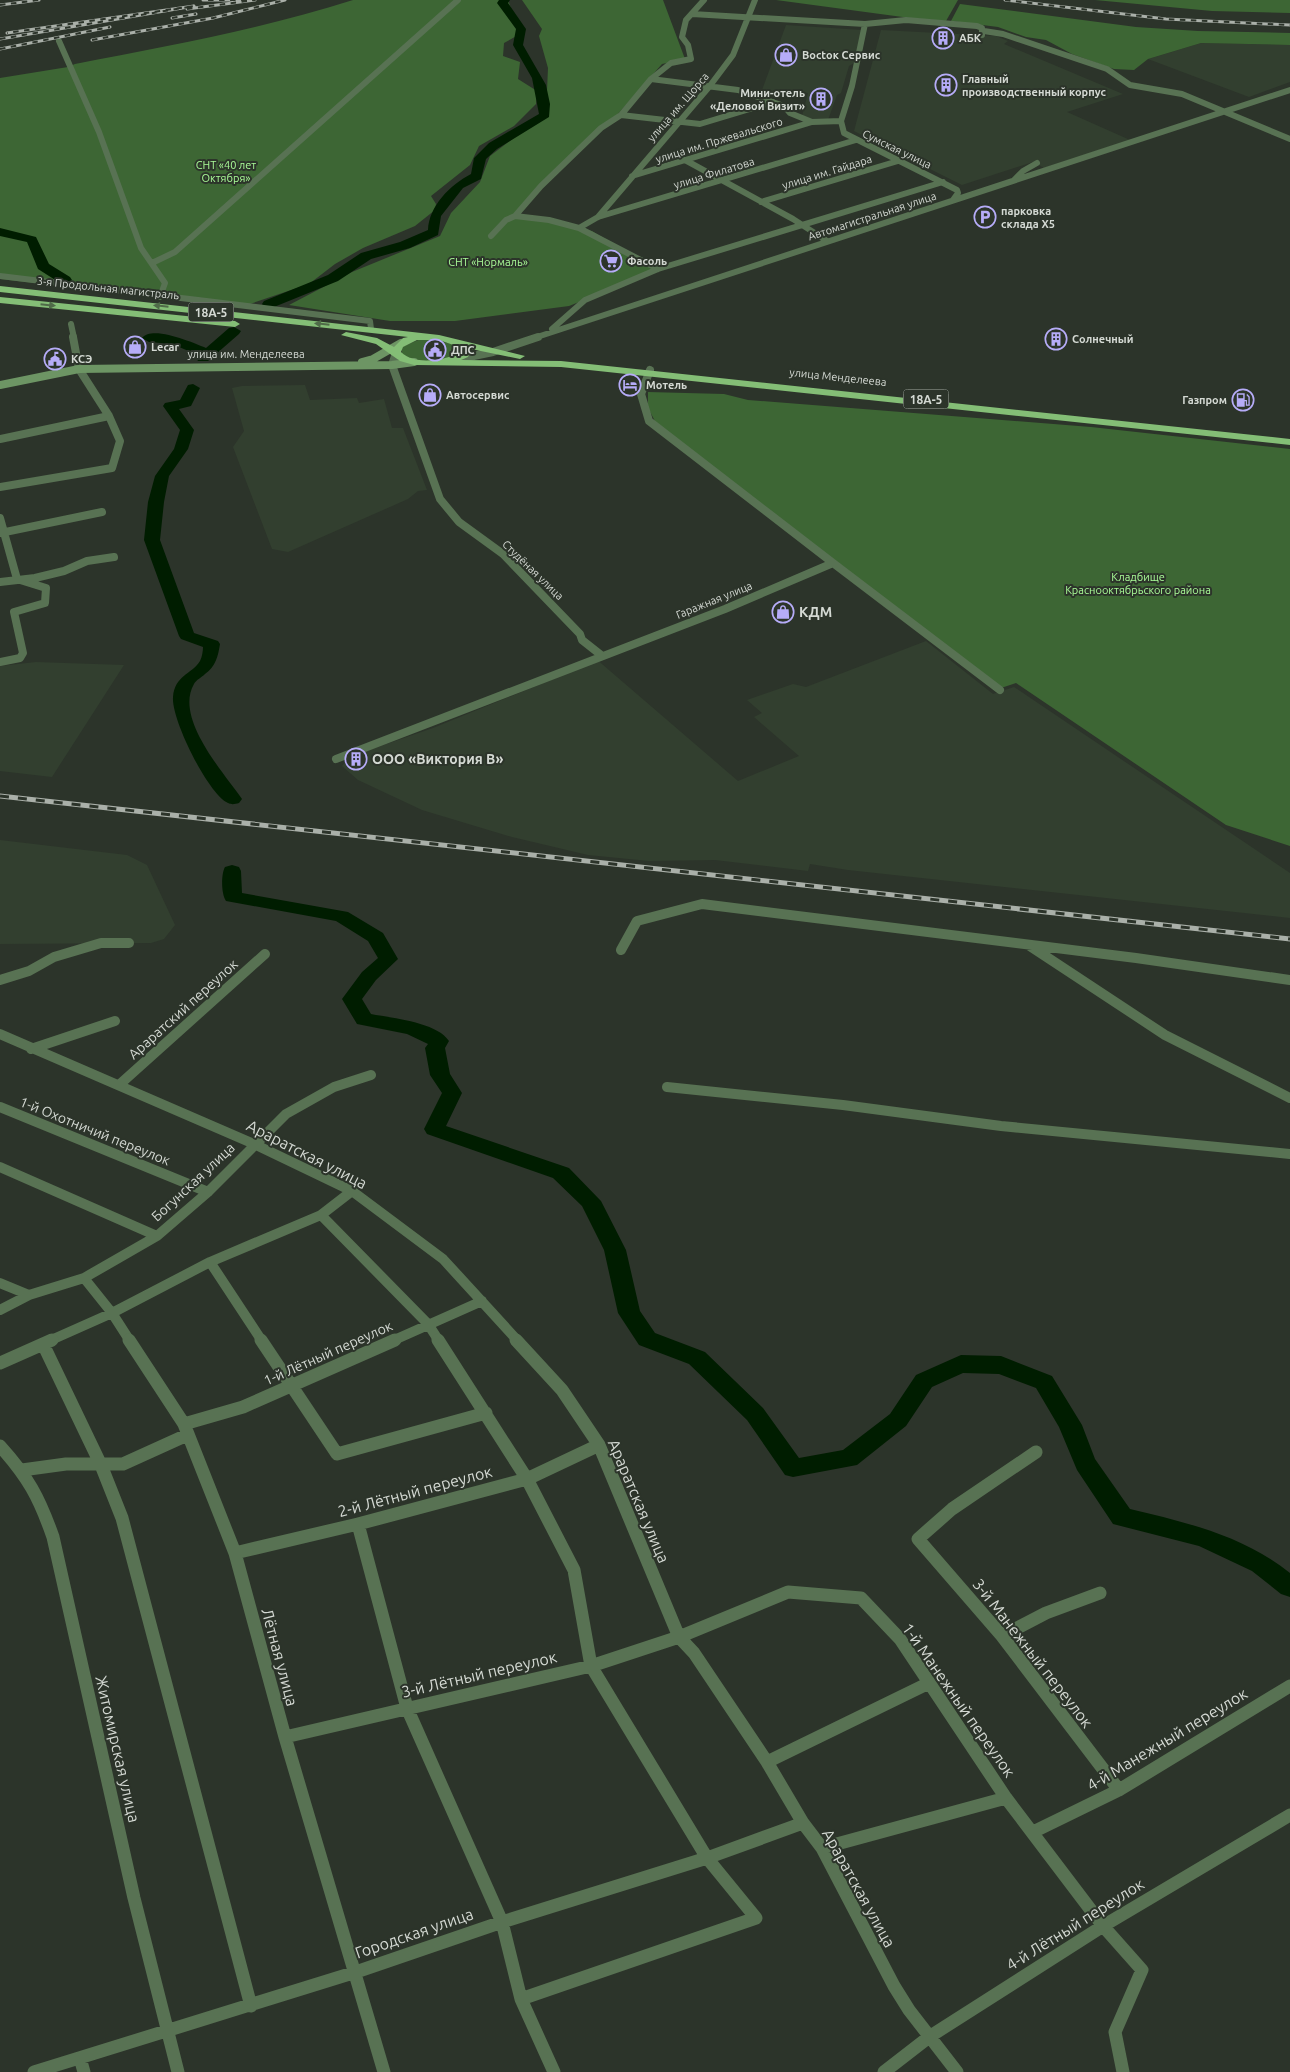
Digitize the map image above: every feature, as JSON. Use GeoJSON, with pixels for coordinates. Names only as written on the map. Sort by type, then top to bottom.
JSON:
{"type":"FeatureCollection","features":[{"type":"Feature","properties":{"kind":"highway","name":"3-я Продольная магистраль"},"geometry":{"type":"LineString","coordinates":[[0,289],[371,329],[423,336],[493,352],[562,361]]}},
{"type":"Feature","properties":{"kind":"highway","name":"3-я Продольная магистраль"},"geometry":{"type":"LineString","coordinates":[[0,300],[347,335],[378,341],[403,359],[414,362],[561,364],[618,370]]}},
{"type":"Feature","properties":{"kind":"highway","name":"3-я Продольная магистраль"},"geometry":{"type":"LineString","coordinates":[[393,350],[401,343],[423,336]]}},
{"type":"Feature","properties":{"kind":"highway"},"geometry":{"type":"LineString","coordinates":[[459,359],[468,350],[462,344]]}},
{"type":"Feature","properties":{"kind":"highway","name":"3-я Продольная магистраль"},"geometry":{"type":"LineString","coordinates":[[446,362],[459,359]]}},
{"type":"Feature","properties":{"kind":"highway","name":"улица Менделеева"},"geometry":{"type":"LineString","coordinates":[[562,361],[1290,442]]}},
{"type":"Feature","properties":{"kind":"highway","name":"улица Менделеева"},"geometry":{"type":"LineString","coordinates":[[618,370],[1290,438]]}},
{"type":"Feature","properties":{"kind":"main road"},"geometry":{"type":"LineString","coordinates":[[344,365],[370,360],[393,350]]}},
{"type":"Feature","properties":{"kind":"main road"},"geometry":{"type":"LineString","coordinates":[[344,365],[392,365],[414,362]]}},
{"type":"Feature","properties":{"kind":"main road","name":"улица им. Менделеева"},"geometry":{"type":"LineString","coordinates":[[0,384],[79,370],[132,366],[344,365]]}},
{"type":"Feature","properties":{"kind":"street"},"geometry":{"type":"LineString","coordinates":[[152,263],[175,252],[458,0]]}},
{"type":"Feature","properties":{"kind":"street"},"geometry":{"type":"LineString","coordinates":[[491,236],[506,220],[515,216],[541,186],[601,128],[621,114],[651,79],[671,62],[691,59],[688,44],[682,37],[686,20],[704,0]]}},
{"type":"Feature","properties":{"kind":"street","name":"улица им. Щорса"},"geometry":{"type":"LineString","coordinates":[[598,217],[709,87],[733,55],[755,0]]}},
{"type":"Feature","properties":{"kind":"street"},"geometry":{"type":"LineString","coordinates":[[692,14],[865,24],[883,20],[897,20],[978,26],[982,33],[1003,34],[1107,69],[1121,76],[1124,82],[1130,85],[1182,94],[1221,112],[1280,135],[1290,137]]}},
{"type":"Feature","properties":{"kind":"street"},"geometry":{"type":"LineString","coordinates":[[651,79],[738,90],[784,106],[790,113],[812,122],[841,121],[852,86],[865,24]]}},
{"type":"Feature","properties":{"kind":"street"},"geometry":{"type":"LineString","coordinates":[[59,41],[99,132],[138,241],[166,283],[160,297]]}},
{"type":"Feature","properties":{"kind":"street","name":"Автомагистральная улица"},"geometry":{"type":"LineString","coordinates":[[459,359],[493,352],[1290,90]]}},
{"type":"Feature","properties":{"kind":"street"},"geometry":{"type":"LineString","coordinates":[[621,114],[700,124],[773,102]]}},
{"type":"Feature","properties":{"kind":"street","name":"Сумская улица"},"geometry":{"type":"LineString","coordinates":[[841,121],[844,133],[957,190],[958,194],[953,200]]}},
{"type":"Feature","properties":{"kind":"street","name":"улица им. Пржевальского"},"geometry":{"type":"LineString","coordinates":[[632,176],[812,122]]}},
{"type":"Feature","properties":{"kind":"street","name":"улица Филатова"},"geometry":{"type":"LineString","coordinates":[[579,228],[598,217],[856,140]]}},
{"type":"Feature","properties":{"kind":"street"},"geometry":{"type":"LineString","coordinates":[[685,160],[793,219],[801,226],[828,241]]}},
{"type":"Feature","properties":{"kind":"street","name":"улица им. Гайдара"},"geometry":{"type":"LineString","coordinates":[[761,202],[898,161]]}},
{"type":"Feature","properties":{"kind":"street"},"geometry":{"type":"LineString","coordinates":[[1013,181],[1023,171],[1037,163]]}},
{"type":"Feature","properties":{"kind":"street"},"geometry":{"type":"LineString","coordinates":[[544,335],[565,319],[584,300],[658,269],[943,182]]}},
{"type":"Feature","properties":{"kind":"street"},"geometry":{"type":"LineString","coordinates":[[515,216],[549,220],[579,228],[658,269]]}},
{"type":"Feature","properties":{"kind":"street"},"geometry":{"type":"LineString","coordinates":[[0,276],[160,297],[370,321],[371,329]]}},
{"type":"Feature","properties":{"kind":"street"},"geometry":{"type":"LineString","coordinates":[[0,486],[112,468],[120,441],[109,416],[79,370],[71,324]]}},
{"type":"Feature","properties":{"kind":"street"},"geometry":{"type":"LineString","coordinates":[[392,365],[393,350]]}},
{"type":"Feature","properties":{"kind":"street","name":"Студёная улица"},"geometry":{"type":"LineString","coordinates":[[392,365],[440,499],[459,522],[502,554],[580,634],[582,640],[601,655]]}},
{"type":"Feature","properties":{"kind":"street"},"geometry":{"type":"LineString","coordinates":[[649,372],[641,394],[649,421],[1000,690]]}},
{"type":"Feature","properties":{"kind":"street"},"geometry":{"type":"LineString","coordinates":[[0,439],[109,416]]}},
{"type":"Feature","properties":{"kind":"street"},"geometry":{"type":"LineString","coordinates":[[2,532],[102,512]]}},
{"type":"Feature","properties":{"kind":"street"},"geometry":{"type":"LineString","coordinates":[[0,518],[2,532],[17,578]]}},
{"type":"Feature","properties":{"kind":"street"},"geometry":{"type":"LineString","coordinates":[[0,582],[17,578],[35,578],[64,571],[87,561],[114,557]]}},
{"type":"Feature","properties":{"kind":"street","name":"Гаражная улица"},"geometry":{"type":"LineString","coordinates":[[336,758],[725,609],[833,563]]}},
{"type":"Feature","properties":{"kind":"street"},"geometry":{"type":"LineString","coordinates":[[0,662],[20,658],[23,653],[14,612],[45,603],[46,588],[17,578]]}},
{"type":"Feature","properties":{"kind":"street"},"geometry":{"type":"LineString","coordinates":[[621,950],[638,921],[702,904],[1290,980]]}},
{"type":"Feature","properties":{"kind":"street"},"geometry":{"type":"LineString","coordinates":[[0,980],[29,971],[54,957],[101,943],[129,943]]}},
{"type":"Feature","properties":{"kind":"street"},"geometry":{"type":"LineString","coordinates":[[1028,945],[1165,1035],[1290,1098]]}},
{"type":"Feature","properties":{"kind":"street","name":"Араратский переулок"},"geometry":{"type":"LineString","coordinates":[[119,1085],[265,954]]}},
{"type":"Feature","properties":{"kind":"street"},"geometry":{"type":"LineString","coordinates":[[31,1049],[115,1021]]}},
{"type":"Feature","properties":{"kind":"street","name":"Араратская улица"},"geometry":{"type":"LineString","coordinates":[[0,1034],[254,1144],[352,1191],[443,1259],[482,1301],[562,1390],[598,1445],[679,1637],[694,1653],[822,1848],[894,1986],[929,2037],[957,2072]]}},
{"type":"Feature","properties":{"kind":"street","name":"Богунская улица"},"geometry":{"type":"LineString","coordinates":[[0,1310],[29,1295],[84,1278],[157,1236],[208,1192],[286,1114],[334,1087],[371,1075]]}},
{"type":"Feature","properties":{"kind":"street"},"geometry":{"type":"LineString","coordinates":[[667,1087],[843,1105],[1001,1126],[1290,1154]]}},
{"type":"Feature","properties":{"kind":"street","name":"1-й Охотничий переулок"},"geometry":{"type":"LineString","coordinates":[[0,1108],[208,1192]]}},
{"type":"Feature","properties":{"kind":"street"},"geometry":{"type":"LineString","coordinates":[[0,1167],[157,1236]]}},
{"type":"Feature","properties":{"kind":"street"},"geometry":{"type":"LineString","coordinates":[[0,1363],[112,1313],[210,1262],[321,1215],[352,1191]]}},
{"type":"Feature","properties":{"kind":"street"},"geometry":{"type":"LineString","coordinates":[[321,1215],[428,1324],[527,1479],[574,1570],[591,1666],[707,1858],[756,1918],[522,1999]]}},
{"type":"Feature","properties":{"kind":"street"},"geometry":{"type":"LineString","coordinates":[[210,1262],[337,1454],[486,1413]]}},
{"type":"Feature","properties":{"kind":"street","name":"Лётная улица"},"geometry":{"type":"LineString","coordinates":[[84,1278],[112,1313],[185,1430],[235,1553],[284,1737],[356,1972],[384,2072]]}},
{"type":"Feature","properties":{"kind":"street"},"geometry":{"type":"LineString","coordinates":[[0,1283],[29,1295]]}},
{"type":"Feature","properties":{"kind":"street","name":"1-й Лётный переулок"},"geometry":{"type":"LineString","coordinates":[[22,1470],[66,1464],[123,1464],[185,1430],[293,1386],[482,1301]]}},
{"type":"Feature","properties":{"kind":"street"},"geometry":{"type":"LineString","coordinates":[[43,1344],[101,1465],[125,1527],[250,2006]]}},
{"type":"Feature","properties":{"kind":"street","name":"2-й Лётный переулок"},"geometry":{"type":"LineString","coordinates":[[235,1553],[358,1524],[527,1479],[598,1445]]}},
{"type":"Feature","properties":{"kind":"street","name":"Житомирская улица"},"geometry":{"type":"LineString","coordinates":[[0,1446],[22,1470],[40,1500],[53,1536],[99,1746],[178,2072]]}},
{"type":"Feature","properties":{"kind":"street","name":"3-й Манежный переулок"},"geometry":{"type":"LineString","coordinates":[[1036,1452],[952,1509],[918,1539],[1002,1636],[1119,1790]]}},
{"type":"Feature","properties":{"kind":"street"},"geometry":{"type":"LineString","coordinates":[[358,1524],[407,1708],[502,1922],[522,1999],[554,2072]]}},
{"type":"Feature","properties":{"kind":"street","name":"1-й Манежный переулок"},"geometry":{"type":"LineString","coordinates":[[679,1637],[788,1592],[861,1598],[900,1639],[1006,1798],[1103,1926],[1142,1970],[1115,2032],[1123,2072]]}},
{"type":"Feature","properties":{"kind":"street"},"geometry":{"type":"LineString","coordinates":[[1002,1636],[1046,1613],[1100,1593]]}},
{"type":"Feature","properties":{"kind":"street","name":"3-й Лётный переулок"},"geometry":{"type":"LineString","coordinates":[[284,1737],[591,1666],[679,1637]]}},
{"type":"Feature","properties":{"kind":"street"},"geometry":{"type":"LineString","coordinates":[[767,1762],[929,1683]]}},
{"type":"Feature","properties":{"kind":"street","name":"4-й Манежный переулок"},"geometry":{"type":"LineString","coordinates":[[1033,1832],[1119,1790],[1290,1686]]}},
{"type":"Feature","properties":{"kind":"street"},"geometry":{"type":"LineString","coordinates":[[822,1848],[1006,1798]]}},
{"type":"Feature","properties":{"kind":"street","name":"4-й Лётный переулок"},"geometry":{"type":"LineString","coordinates":[[884,2072],[929,2037],[1103,1926],[1290,1815]]}},
{"type":"Feature","properties":{"kind":"street","name":"Городская улица"},"geometry":{"type":"LineString","coordinates":[[34,2072],[82,2065],[167,2032],[356,1972],[502,1922],[707,1858],[804,1823]]}},
{"type":"Feature","properties":{"kind":"shaded area"},"geometry":{"type":"Polygon","coordinates":[[[786,25],[862,30],[854,63],[849,66],[841,93],[837,95],[828,120],[809,119],[802,116],[808,93],[762,90],[786,25]]]}},
{"type":"Feature","properties":{"kind":"shaded area"},"geometry":{"type":"Polygon","coordinates":[[[881,30],[996,36],[1008,41],[1004,44],[1123,94],[1067,112],[1130,140],[1044,168],[1033,162],[962,185],[854,131],[881,30]]]}},
{"type":"Feature","properties":{"kind":"shaded area"},"geometry":{"type":"Polygon","coordinates":[[[1201,43],[1290,45],[1290,82],[1249,97],[1148,59],[1201,43]]]}},
{"type":"Feature","properties":{"kind":"shaded area"},"geometry":{"type":"Polygon","coordinates":[[[305,385],[310,400],[357,398],[359,403],[384,399],[392,428],[403,428],[427,490],[418,491],[408,499],[288,552],[272,549],[233,447],[244,431],[232,388],[242,386],[305,385]]]}},
{"type":"Feature","properties":{"kind":"shaded area"},"geometry":{"type":"Polygon","coordinates":[[[926,641],[993,694],[1014,687],[1290,873],[1290,918],[848,870],[810,864],[808,871],[715,860],[649,861],[588,855],[512,837],[422,810],[358,780],[342,766],[351,756],[433,728],[580,668],[595,658],[738,781],[799,756],[754,717],[762,713],[747,700],[793,684],[806,687],[926,641]]]}},
{"type":"Feature","properties":{"kind":"shaded area"},"geometry":{"type":"Polygon","coordinates":[[[36,662],[124,665],[52,777],[0,771],[0,666],[36,662]]]}},
{"type":"Feature","properties":{"kind":"shaded area"},"geometry":{"type":"Polygon","coordinates":[[[0,840],[127,855],[147,865],[175,925],[164,939],[151,943],[0,944],[0,840]]]}},
{"type":"Feature","properties":{"kind":"green space","name":"СНТ «40 лет Октября»"},"geometry":{"type":"Polygon","coordinates":[[[353,0],[508,0],[520,34],[504,43],[503,56],[520,62],[518,79],[537,91],[536,104],[514,126],[479,146],[470,165],[431,196],[436,204],[435,210],[415,226],[363,248],[335,264],[309,284],[241,307],[0,279],[0,78],[68,67],[215,36],[284,20],[353,0]]]}},
{"type":"Feature","properties":{"kind":"green space","name":"СНТ «Нормаль»"},"geometry":{"type":"Polygon","coordinates":[[[522,0],[663,0],[685,59],[662,64],[616,116],[516,214],[592,231],[657,271],[569,306],[455,321],[390,321],[289,305],[352,272],[440,236],[451,213],[480,182],[490,156],[546,113],[548,68],[539,36],[542,29],[522,0]]]}},
{"type":"Feature","properties":{"kind":"green space"},"geometry":{"type":"Polygon","coordinates":[[[776,0],[958,0],[946,21],[776,0]]]}},
{"type":"Feature","properties":{"kind":"green space"},"geometry":{"type":"Polygon","coordinates":[[[1095,0],[1290,0],[1290,13],[1212,11],[1095,0]]]}},
{"type":"Feature","properties":{"kind":"green space"},"geometry":{"type":"Polygon","coordinates":[[[960,4],[1136,27],[1198,31],[1290,33],[1290,45],[1201,43],[1148,59],[1134,70],[1114,69],[1072,54],[1046,40],[1026,37],[998,27],[951,21],[960,4]]]}},
{"type":"Feature","properties":{"kind":"green space"},"geometry":{"type":"Polygon","coordinates":[[[433,339],[463,347],[465,352],[425,361],[409,358],[402,354],[402,347],[418,340],[433,339]]]}},
{"type":"Feature","properties":{"kind":"green space","name":"Кладбище Краснооктябрьского района"},"geometry":{"type":"Polygon","coordinates":[[[648,392],[724,394],[748,400],[1091,427],[1290,449],[1290,846],[1226,825],[1016,683],[1001,688],[656,423],[648,408],[648,392]]]}},
{"type":"Feature","properties":{"kind":"waterway"},"geometry":{"type":"LineString","coordinates":[[269,304],[333,278],[366,256],[405,245],[434,232],[435,216],[459,185],[477,176],[480,158],[493,146],[545,115],[538,78],[518,45],[521,29],[502,3],[505,0]]}},
{"type":"Feature","properties":{"kind":"waterway"},"geometry":{"type":"LineString","coordinates":[[0,232],[32,240],[43,266],[65,280]]}},
{"type":"Feature","properties":{"kind":"waterway"},"geometry":{"type":"LineString","coordinates":[[203,358],[234,331]]}},
{"type":"Feature","properties":{"kind":"waterway"},"geometry":{"type":"LineString","coordinates":[[149,338],[174,340],[207,354]]}},
{"type":"Feature","properties":{"kind":"waterway"},"geometry":{"type":"LineString","coordinates":[[193,388],[186,403],[170,406],[187,430],[181,449],[162,476],[156,502],[152,540],[187,636],[212,644],[207,663],[189,678],[185,684],[181,696],[183,711],[187,728],[195,744],[215,776],[233,799]]}},
{"type":"Feature","properties":{"kind":"waterway"},"geometry":{"type":"LineString","coordinates":[[232,871],[233,897],[341,916],[376,937],[388,959],[369,976],[352,999],[364,1019],[412,1028],[439,1041],[435,1048],[440,1075],[452,1093],[434,1129],[561,1173],[590,1201],[615,1250],[629,1313],[647,1339],[697,1358],[755,1414],[793,1468],[849,1458],[898,1420],[924,1381],[961,1364],[1001,1365],[1044,1382],[1070,1425],[1085,1463],[1122,1517],[1204,1537],[1261,1564],[1290,1587]]}},
{"type":"Feature","properties":{"kind":"railway"},"geometry":{"type":"LineString","coordinates":[[0,5],[39,0]]}},
{"type":"Feature","properties":{"kind":"railway"},"geometry":{"type":"LineString","coordinates":[[187,9],[255,0],[203,0]]}},
{"type":"Feature","properties":{"kind":"railway"},"geometry":{"type":"LineString","coordinates":[[92,40],[213,18],[285,0]]}},
{"type":"Feature","properties":{"kind":"railway"},"geometry":{"type":"LineString","coordinates":[[1005,0],[1166,19],[1290,25]]}},
{"type":"Feature","properties":{"kind":"railway"},"geometry":{"type":"LineString","coordinates":[[0,39],[194,6],[7,33]]}},
{"type":"Feature","properties":{"kind":"railway"},"geometry":{"type":"LineString","coordinates":[[172,18],[196,14]]}},
{"type":"Feature","properties":{"kind":"railway"},"geometry":{"type":"LineString","coordinates":[[0,49],[110,27]]}},
{"type":"Feature","properties":{"kind":"railway"},"geometry":{"type":"LineString","coordinates":[[0,796],[1290,939]]}},
{"type":"Feature","properties":{"kind":"place","name":"АБК"},"geometry":{"type":"Point","coordinates":[943,38]}},
{"type":"Feature","properties":{"kind":"place","name":"Восtок Сервис"},"geometry":{"type":"Point","coordinates":[786,55]}},
{"type":"Feature","properties":{"kind":"place","name":"Главный производственный корпус"},"geometry":{"type":"Point","coordinates":[946,85]}},
{"type":"Feature","properties":{"kind":"place","name":"Мини-отель «Деловой Визит»"},"geometry":{"type":"Point","coordinates":[821,99]}},
{"type":"Feature","properties":{"kind":"place","name":"парковка склада X5"},"geometry":{"type":"Point","coordinates":[985,217]}},
{"type":"Feature","properties":{"kind":"place","name":"Фасоль"},"geometry":{"type":"Point","coordinates":[611,261]}},
{"type":"Feature","properties":{"kind":"place","name":"Солнечный"},"geometry":{"type":"Point","coordinates":[1056,339]}},
{"type":"Feature","properties":{"kind":"place","name":"Lecar"},"geometry":{"type":"Point","coordinates":[135,347]}},
{"type":"Feature","properties":{"kind":"place","name":"ДПС"},"geometry":{"type":"Point","coordinates":[435,350]}},
{"type":"Feature","properties":{"kind":"place","name":"КСЭ"},"geometry":{"type":"Point","coordinates":[55,359]}},
{"type":"Feature","properties":{"kind":"place","name":"Мотель"},"geometry":{"type":"Point","coordinates":[630,385]}},
{"type":"Feature","properties":{"kind":"place","name":"Автосервис"},"geometry":{"type":"Point","coordinates":[430,395]}},
{"type":"Feature","properties":{"kind":"place","name":"Газпром"},"geometry":{"type":"Point","coordinates":[1243,400]}},
{"type":"Feature","properties":{"kind":"place","name":"КДМ"},"geometry":{"type":"Point","coordinates":[783,612]}},
{"type":"Feature","properties":{"kind":"place","name":"ООО «Виктория В»"},"geometry":{"type":"Point","coordinates":[356,759]}}]}
